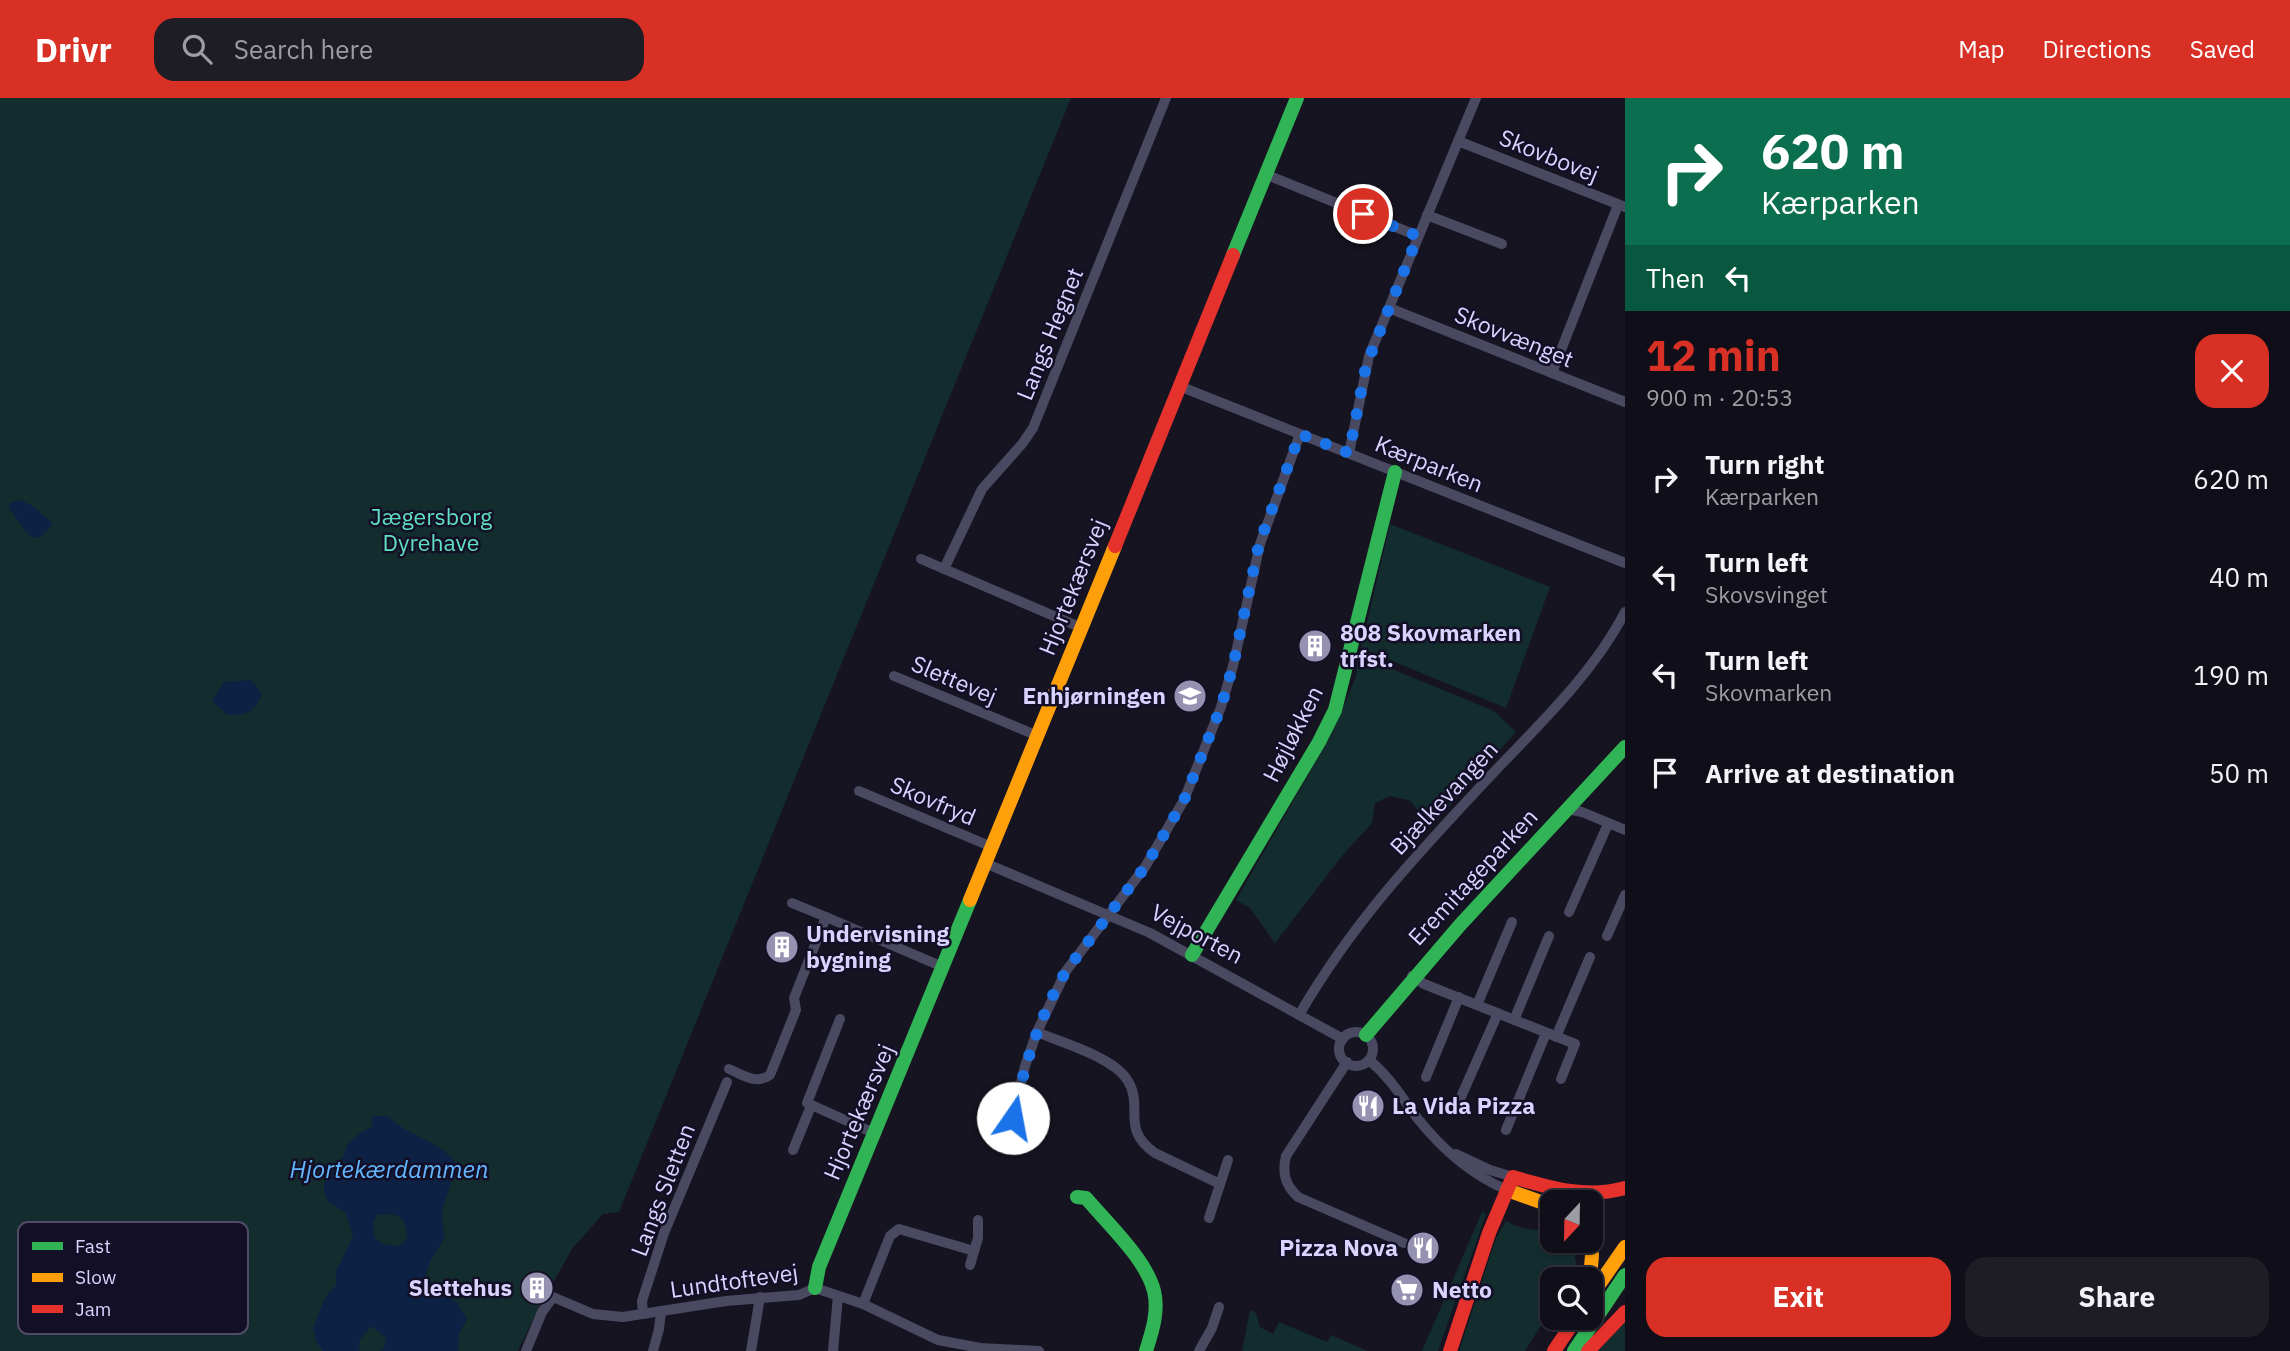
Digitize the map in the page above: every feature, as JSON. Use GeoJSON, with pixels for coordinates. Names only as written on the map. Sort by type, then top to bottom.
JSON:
{"type":"FeatureCollection","features":[{"type":"Feature","properties":{"kind":"main road","name":"Hjortekærsvej"},"geometry":{"type":"LineString","coordinates":[[816,1288],[819,1266],[1297,98]]}},
{"type":"Feature","properties":{"kind":"main road","name":"Højløkken"},"geometry":{"type":"LineString","coordinates":[[1192,955],[1319,742],[1335,710],[1395,471]]}},
{"type":"Feature","properties":{"kind":"main road","name":"Eremitageparken"},"geometry":{"type":"LineString","coordinates":[[1366,1035],[1412,976],[1625,747]]}},
{"type":"Feature","properties":{"kind":"main road"},"geometry":{"type":"LineString","coordinates":[[1510,1184],[1599,1194],[1625,1188]]}},
{"type":"Feature","properties":{"kind":"main road"},"geometry":{"type":"LineString","coordinates":[[1510,1184],[1540,1200]]}},
{"type":"Feature","properties":{"kind":"main road"},"geometry":{"type":"LineString","coordinates":[[1450,1351],[1489,1233],[1510,1184]]}},
{"type":"Feature","properties":{"kind":"main road"},"geometry":{"type":"LineString","coordinates":[[1077,1197],[1086,1198],[1146,1272],[1154,1289],[1152,1331],[1146,1351]]}},
{"type":"Feature","properties":{"kind":"main road"},"geometry":{"type":"LineString","coordinates":[[1603,1279],[1625,1247]]}},
{"type":"Feature","properties":{"kind":"main road"},"geometry":{"type":"LineString","coordinates":[[1574,1351],[1625,1275]]}},
{"type":"Feature","properties":{"kind":"main road"},"geometry":{"type":"LineString","coordinates":[[1588,1351],[1625,1312]]}},
{"type":"Feature","properties":{"kind":"main road"},"geometry":{"type":"LineString","coordinates":[[1554,1351],[1568,1330]]}},
{"type":"Feature","properties":{"kind":"street","name":"Langs Hegnet"},"geometry":{"type":"LineString","coordinates":[[944,569],[982,489],[1033,428],[1166,98]]}},
{"type":"Feature","properties":{"kind":"street"},"geometry":{"type":"LineString","coordinates":[[1349,453],[1366,366],[1476,98]]}},
{"type":"Feature","properties":{"kind":"street","name":"Skovbovej"},"geometry":{"type":"LineString","coordinates":[[1458,141],[1622,206]]}},
{"type":"Feature","properties":{"kind":"street"},"geometry":{"type":"LineString","coordinates":[[1265,174],[1418,236]]}},
{"type":"Feature","properties":{"kind":"street"},"geometry":{"type":"LineString","coordinates":[[1552,373],[1622,206]]}},
{"type":"Feature","properties":{"kind":"street"},"geometry":{"type":"LineString","coordinates":[[1427,215],[1502,244]]}},
{"type":"Feature","properties":{"kind":"street","name":"Skovvænget"},"geometry":{"type":"LineString","coordinates":[[1389,308],[1625,402]]}},
{"type":"Feature","properties":{"kind":"street","name":"Kærparken"},"geometry":{"type":"LineString","coordinates":[[1179,386],[1625,563]]}},
{"type":"Feature","properties":{"kind":"street"},"geometry":{"type":"LineString","coordinates":[[1008,1136],[1025,1066],[1037,1032],[1066,971],[1145,867],[1166,834],[1205,751],[1233,666],[1263,533],[1300,434]]}},
{"type":"Feature","properties":{"kind":"street"},"geometry":{"type":"LineString","coordinates":[[921,559],[1082,628]]}},
{"type":"Feature","properties":{"kind":"street","name":"Bjælkevangen"},"geometry":{"type":"LineString","coordinates":[[1299,1015],[1343,944],[1378,900],[1587,669],[1625,612]]}},
{"type":"Feature","properties":{"kind":"street","name":"Slettevej"},"geometry":{"type":"LineString","coordinates":[[894,676],[1038,736]]}},
{"type":"Feature","properties":{"kind":"street","name":"Skovfryd"},"geometry":{"type":"LineString","coordinates":[[859,791],[992,847]]}},
{"type":"Feature","properties":{"kind":"street","name":"Eremitageparken"},"geometry":{"type":"LineString","coordinates":[[1567,809],[1625,830]]}},
{"type":"Feature","properties":{"kind":"street"},"geometry":{"type":"LineString","coordinates":[[1569,912],[1608,824]]}},
{"type":"Feature","properties":{"kind":"street","name":"Vejporten"},"geometry":{"type":"LineString","coordinates":[[985,863],[1108,915],[1192,955],[1343,1039]]}},
{"type":"Feature","properties":{"kind":"street"},"geometry":{"type":"LineString","coordinates":[[1607,936],[1625,895]]}},
{"type":"Feature","properties":{"kind":"street"},"geometry":{"type":"LineString","coordinates":[[792,903],[943,967]]}},
{"type":"Feature","properties":{"kind":"street"},"geometry":{"type":"LineString","coordinates":[[729,1069],[755,1080],[763,1080],[770,1075],[796,1010],[794,998],[826,917]]}},
{"type":"Feature","properties":{"kind":"street"},"geometry":{"type":"LineString","coordinates":[[1477,1005],[1511,922]]}},
{"type":"Feature","properties":{"kind":"street"},"geometry":{"type":"LineString","coordinates":[[1514,1020],[1549,936]]}},
{"type":"Feature","properties":{"kind":"street"},"geometry":{"type":"LineString","coordinates":[[1506,1130],[1590,957]]}},
{"type":"Feature","properties":{"kind":"street","name":"Eremitageparken"},"geometry":{"type":"LineString","coordinates":[[1412,976],[1424,984],[1551,1035]]}},
{"type":"Feature","properties":{"kind":"street"},"geometry":{"type":"LineString","coordinates":[[1426,1077],[1459,997]]}},
{"type":"Feature","properties":{"kind":"street"},"geometry":{"type":"LineString","coordinates":[[1457,1106],[1498,1013]]}},
{"type":"Feature","properties":{"kind":"street"},"geometry":{"type":"LineString","coordinates":[[840,1019],[807,1103],[874,1133]]}},
{"type":"Feature","properties":{"kind":"street"},"geometry":{"type":"LineString","coordinates":[[1037,1032],[1118,1069],[1132,1088],[1133,1123],[1146,1146],[1155,1153],[1220,1184]]}},
{"type":"Feature","properties":{"kind":"street"},"geometry":{"type":"LineString","coordinates":[[1351,1033],[1366,1035],[1373,1046],[1369,1060],[1358,1066],[1347,1062],[1340,1051],[1343,1039],[1351,1033]]}},
{"type":"Feature","properties":{"kind":"street"},"geometry":{"type":"LineString","coordinates":[[1551,1035],[1574,1044],[1561,1079]]}},
{"type":"Feature","properties":{"kind":"street"},"geometry":{"type":"LineString","coordinates":[[1369,1060],[1389,1078],[1419,1119],[1461,1163],[1475,1174],[1510,1184]]}},
{"type":"Feature","properties":{"kind":"street"},"geometry":{"type":"LineString","coordinates":[[1347,1062],[1289,1150],[1283,1169],[1286,1181],[1298,1197],[1404,1243]]}},
{"type":"Feature","properties":{"kind":"street","name":"Langs Sletten"},"geometry":{"type":"LineString","coordinates":[[643,1314],[642,1301],[664,1233],[727,1082]]}},
{"type":"Feature","properties":{"kind":"street"},"geometry":{"type":"LineString","coordinates":[[793,1150],[811,1106]]}},
{"type":"Feature","properties":{"kind":"street"},"geometry":{"type":"LineString","coordinates":[[1209,1218],[1228,1160]]}},
{"type":"Feature","properties":{"kind":"street"},"geometry":{"type":"LineString","coordinates":[[970,1265],[978,1238],[978,1220]]}},
{"type":"Feature","properties":{"kind":"street"},"geometry":{"type":"LineString","coordinates":[[863,1304],[890,1236],[899,1229],[974,1251]]}},
{"type":"Feature","properties":{"kind":"street","name":"Lundtoftevej"},"geometry":{"type":"LineString","coordinates":[[526,1351],[542,1312],[553,1297],[575,1308],[607,1317],[761,1297],[799,1295],[816,1288],[863,1304],[938,1340],[981,1348],[1039,1351]]}},
{"type":"Feature","properties":{"kind":"street"},"geometry":{"type":"LineString","coordinates":[[833,1351],[838,1296]]}},
{"type":"Feature","properties":{"kind":"street"},"geometry":{"type":"LineString","coordinates":[[751,1351],[761,1297]]}},
{"type":"Feature","properties":{"kind":"street"},"geometry":{"type":"LineString","coordinates":[[1199,1351],[1219,1307]]}},
{"type":"Feature","properties":{"kind":"street"},"geometry":{"type":"LineString","coordinates":[[653,1351],[661,1311]]}},
{"type":"Feature","properties":{"kind":"green space","name":"Jægersborg Dyrehave"},"geometry":{"type":"Polygon","coordinates":[[[0,98],[1071,98],[619,1212],[603,1214],[572,1249],[518,1351],[0,1351],[0,98]]]}},
{"type":"Feature","properties":{"kind":"green space"},"geometry":{"type":"Polygon","coordinates":[[[1390,524],[1550,587],[1506,708],[1361,648],[1390,524]]]}},
{"type":"Feature","properties":{"kind":"green space"},"geometry":{"type":"Polygon","coordinates":[[[1358,655],[1494,711],[1516,732],[1430,828],[1411,801],[1390,796],[1375,803],[1372,823],[1342,856],[1275,943],[1250,908],[1236,900],[1330,737],[1356,677],[1358,655]]]}},
{"type":"Feature","properties":{"kind":"green space"},"geometry":{"type":"Polygon","coordinates":[[[1482,1212],[1486,1214],[1438,1351],[1422,1351],[1482,1212]]]}},
{"type":"Feature","properties":{"kind":"green space"},"geometry":{"type":"Polygon","coordinates":[[[1506,1221],[1529,1229],[1540,1229],[1540,1253],[1574,1253],[1576,1263],[1574,1267],[1540,1267],[1540,1327],[1525,1351],[1459,1351],[1496,1238],[1506,1221]]]}},
{"type":"Feature","properties":{"kind":"green space"},"geometry":{"type":"Polygon","coordinates":[[[1250,1310],[1256,1313],[1260,1327],[1273,1334],[1279,1322],[1327,1342],[1331,1335],[1368,1351],[1242,1351],[1250,1310]]]}},
{"type":"Feature","properties":{"kind":"green space"},"geometry":{"type":"Polygon","coordinates":[[[1625,1322],[1625,1351],[1598,1351],[1625,1322]]]}},
{"type":"Feature","properties":{"kind":"water"},"geometry":{"type":"Polygon","coordinates":[[[19,500],[31,505],[53,523],[42,536],[34,538],[27,533],[9,508],[10,503],[19,500]]]}},
{"type":"Feature","properties":{"kind":"water"},"geometry":{"type":"Polygon","coordinates":[[[251,680],[262,694],[249,712],[227,715],[212,701],[224,682],[251,680]]]}},
{"type":"Feature","properties":{"kind":"water","name":"Hjortekærdammen"},"geometry":{"type":"Polygon","coordinates":[[[371,1116],[388,1116],[405,1129],[441,1148],[456,1163],[446,1169],[451,1183],[442,1211],[444,1238],[428,1266],[425,1281],[432,1291],[457,1302],[467,1319],[459,1334],[458,1351],[380,1351],[384,1348],[386,1338],[371,1326],[360,1340],[359,1351],[323,1351],[317,1343],[313,1328],[324,1300],[336,1285],[336,1271],[353,1236],[346,1213],[328,1202],[324,1183],[344,1155],[347,1145],[373,1126],[371,1116]],[[377,1215],[373,1223],[375,1238],[383,1244],[400,1246],[407,1239],[405,1225],[400,1217],[377,1215]]]}},
{"type":"Feature","properties":{"kind":"traffic: fast"},"geometry":{"type":"LineString","coordinates":[[1233,255],[1297,98]]}},
{"type":"Feature","properties":{"kind":"traffic: fast"},"geometry":{"type":"LineString","coordinates":[[1192,955],[1319,742],[1335,710],[1395,472]]}},
{"type":"Feature","properties":{"kind":"traffic: fast"},"geometry":{"type":"LineString","coordinates":[[1366,1035],[1460,925],[1625,747]]}},
{"type":"Feature","properties":{"kind":"traffic: fast"},"geometry":{"type":"LineString","coordinates":[[815,1288],[819,1267],[970,900]]}},
{"type":"Feature","properties":{"kind":"traffic: fast"},"geometry":{"type":"LineString","coordinates":[[1077,1197],[1086,1198],[1115,1230],[1135,1254],[1150,1279],[1156,1306],[1146,1351]]}},
{"type":"Feature","properties":{"kind":"traffic: fast"},"geometry":{"type":"LineString","coordinates":[[1574,1351],[1625,1275]]}},
{"type":"Feature","properties":{"kind":"traffic: slow"},"geometry":{"type":"LineString","coordinates":[[970,900],[1115,546]]}},
{"type":"Feature","properties":{"kind":"traffic: slow"},"geometry":{"type":"LineString","coordinates":[[1507,1190],[1540,1202]]}},
{"type":"Feature","properties":{"kind":"traffic: slow"},"geometry":{"type":"LineString","coordinates":[[1603,1279],[1625,1247]]}},
{"type":"Feature","properties":{"kind":"traffic: slow"},"geometry":{"type":"LineString","coordinates":[[1591,1267],[1592,1253]]}},
{"type":"Feature","properties":{"kind":"traffic: jam"},"geometry":{"type":"LineString","coordinates":[[1115,546],[1233,255]]}},
{"type":"Feature","properties":{"kind":"traffic: jam"},"geometry":{"type":"LineString","coordinates":[[1513,1177],[1582,1192],[1625,1188]]}},
{"type":"Feature","properties":{"kind":"traffic: jam"},"geometry":{"type":"LineString","coordinates":[[1450,1351],[1489,1233],[1511,1181]]}},
{"type":"Feature","properties":{"kind":"traffic: jam"},"geometry":{"type":"LineString","coordinates":[[1588,1351],[1625,1312]]}},
{"type":"Feature","properties":{"kind":"traffic: jam"},"geometry":{"type":"LineString","coordinates":[[1554,1351],[1568,1330]]}},
{"type":"Feature","properties":{"kind":"place","name":"808 Skovmarken trfst."},"geometry":{"type":"Point","coordinates":[1315,646]}},
{"type":"Feature","properties":{"kind":"place","name":"Enhjørningen"},"geometry":{"type":"Point","coordinates":[1190,696]}},
{"type":"Feature","properties":{"kind":"place","name":"Undervisning bygning"},"geometry":{"type":"Point","coordinates":[782,947]}},
{"type":"Feature","properties":{"kind":"place","name":"La Vida Pizza"},"geometry":{"type":"Point","coordinates":[1368,1106]}},
{"type":"Feature","properties":{"kind":"place","name":"Pizza Nova"},"geometry":{"type":"Point","coordinates":[1423,1248]}},
{"type":"Feature","properties":{"kind":"place","name":"Slettehus"},"geometry":{"type":"Point","coordinates":[537,1288]}},
{"type":"Feature","properties":{"kind":"place","name":"Netto"},"geometry":{"type":"Point","coordinates":[1407,1290]}},
{"type":"Feature","properties":{"kind":"route"},"geometry":{"type":"LineString","coordinates":[[1013,1118],[1025,1066],[1056,988],[1166,834],[1205,751],[1233,666],[1259,544],[1300,434],[1349,453],[1369,356],[1418,236],[1363,214]]}}]}
